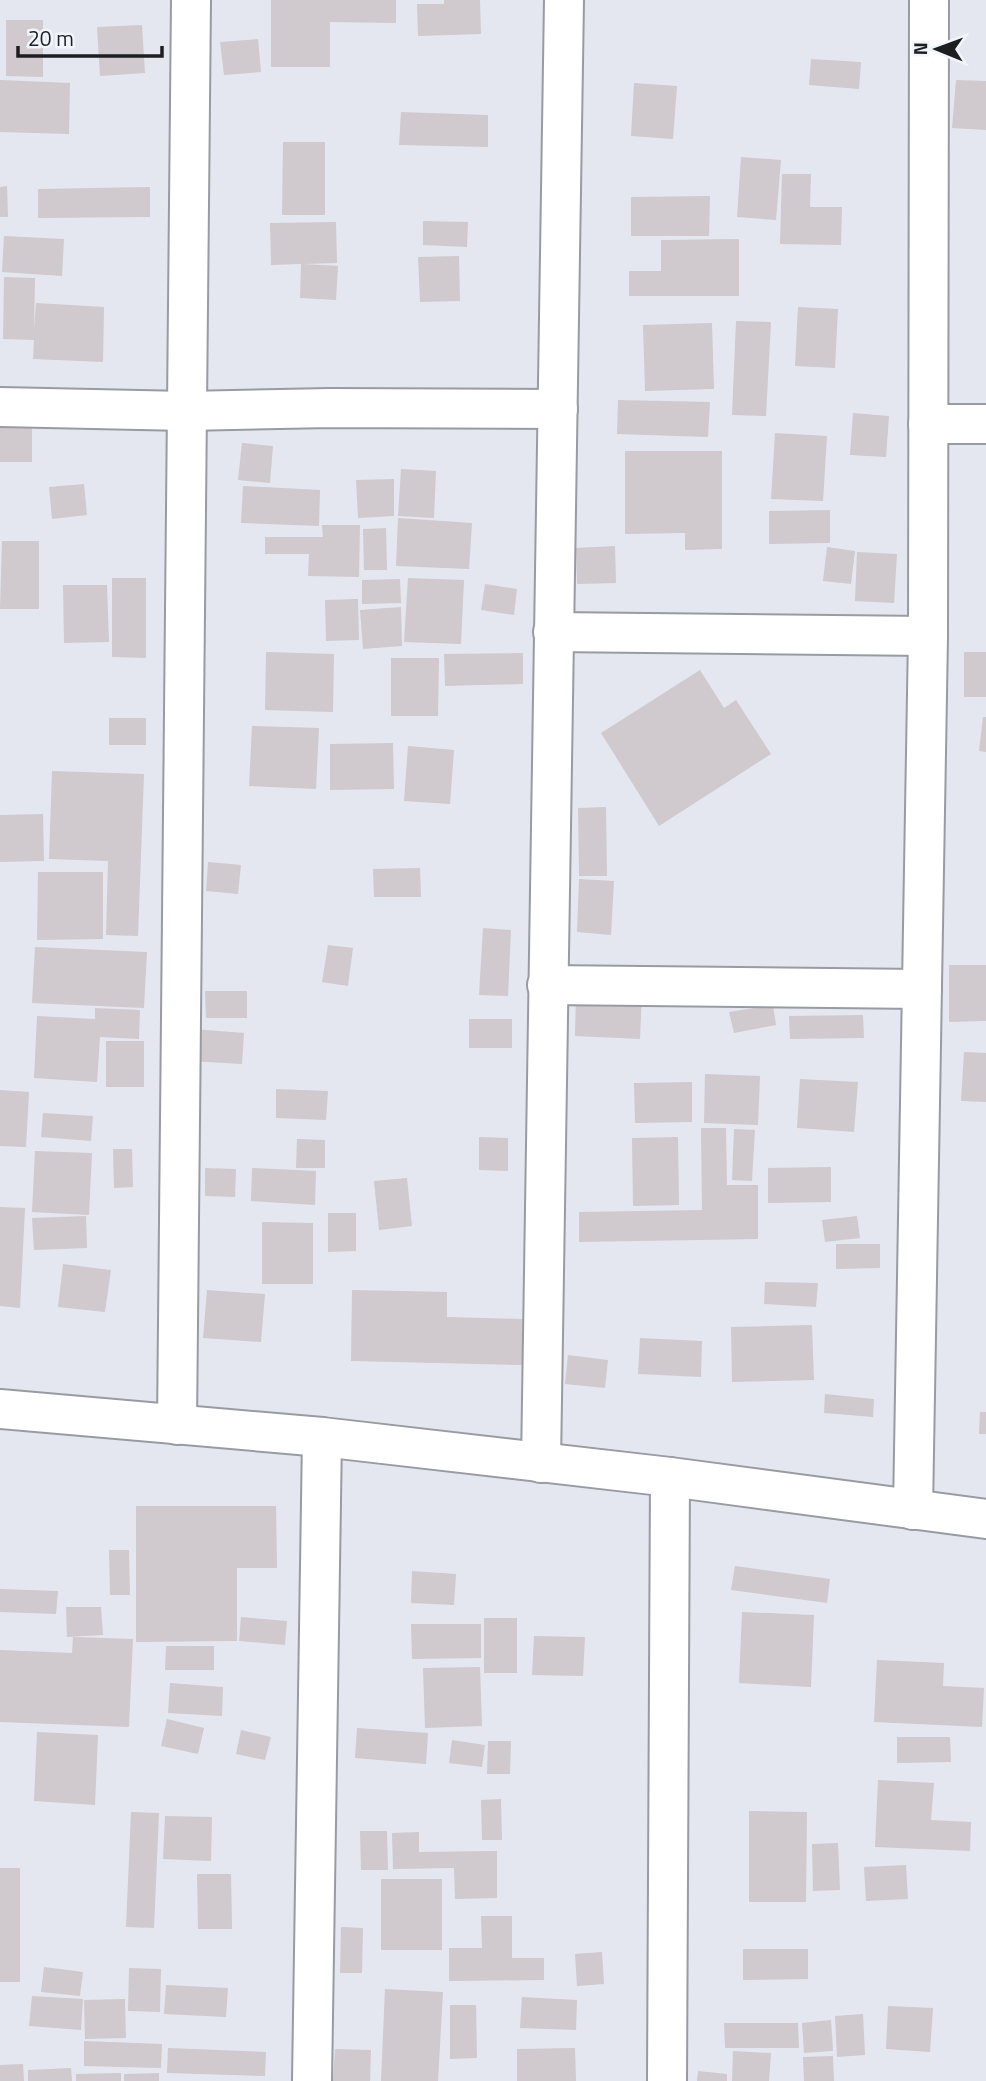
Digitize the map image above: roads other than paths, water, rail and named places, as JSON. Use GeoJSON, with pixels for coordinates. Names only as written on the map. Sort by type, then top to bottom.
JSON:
{"type":"FeatureCollection","features":[{"type":"Feature","properties":{"kind":"street"},"geometry":{"type":"LineString","coordinates":[[177,1425],[191,0]]}},
{"type":"Feature","properties":{"kind":"street"},"geometry":{"type":"LineString","coordinates":[[541,1463],[564,0]]}},
{"type":"Feature","properties":{"kind":"street"},"geometry":{"type":"LineString","coordinates":[[913,1510],[928,636],[929,0]]}},
{"type":"Feature","properties":{"kind":"street"},"geometry":{"type":"LineString","coordinates":[[0,407],[186,411],[330,408],[558,409]]}},
{"type":"Feature","properties":{"kind":"street"},"geometry":{"type":"LineString","coordinates":[[928,424],[986,424]]}},
{"type":"Feature","properties":{"kind":"street"},"geometry":{"type":"LineString","coordinates":[[553,632],[928,636]]}},
{"type":"Feature","properties":{"kind":"street"},"geometry":{"type":"LineString","coordinates":[[547,985],[922,989]]}},
{"type":"Feature","properties":{"kind":"street"},"geometry":{"type":"LineString","coordinates":[[0,1409],[322,1437],[670,1477],[986,1519]]}},
{"type":"Feature","properties":{"kind":"street"},"geometry":{"type":"LineString","coordinates":[[312,2081],[322,1437]]}},
{"type":"Feature","properties":{"kind":"street"},"geometry":{"type":"LineString","coordinates":[[667,2081],[670,1477]]}}]}
